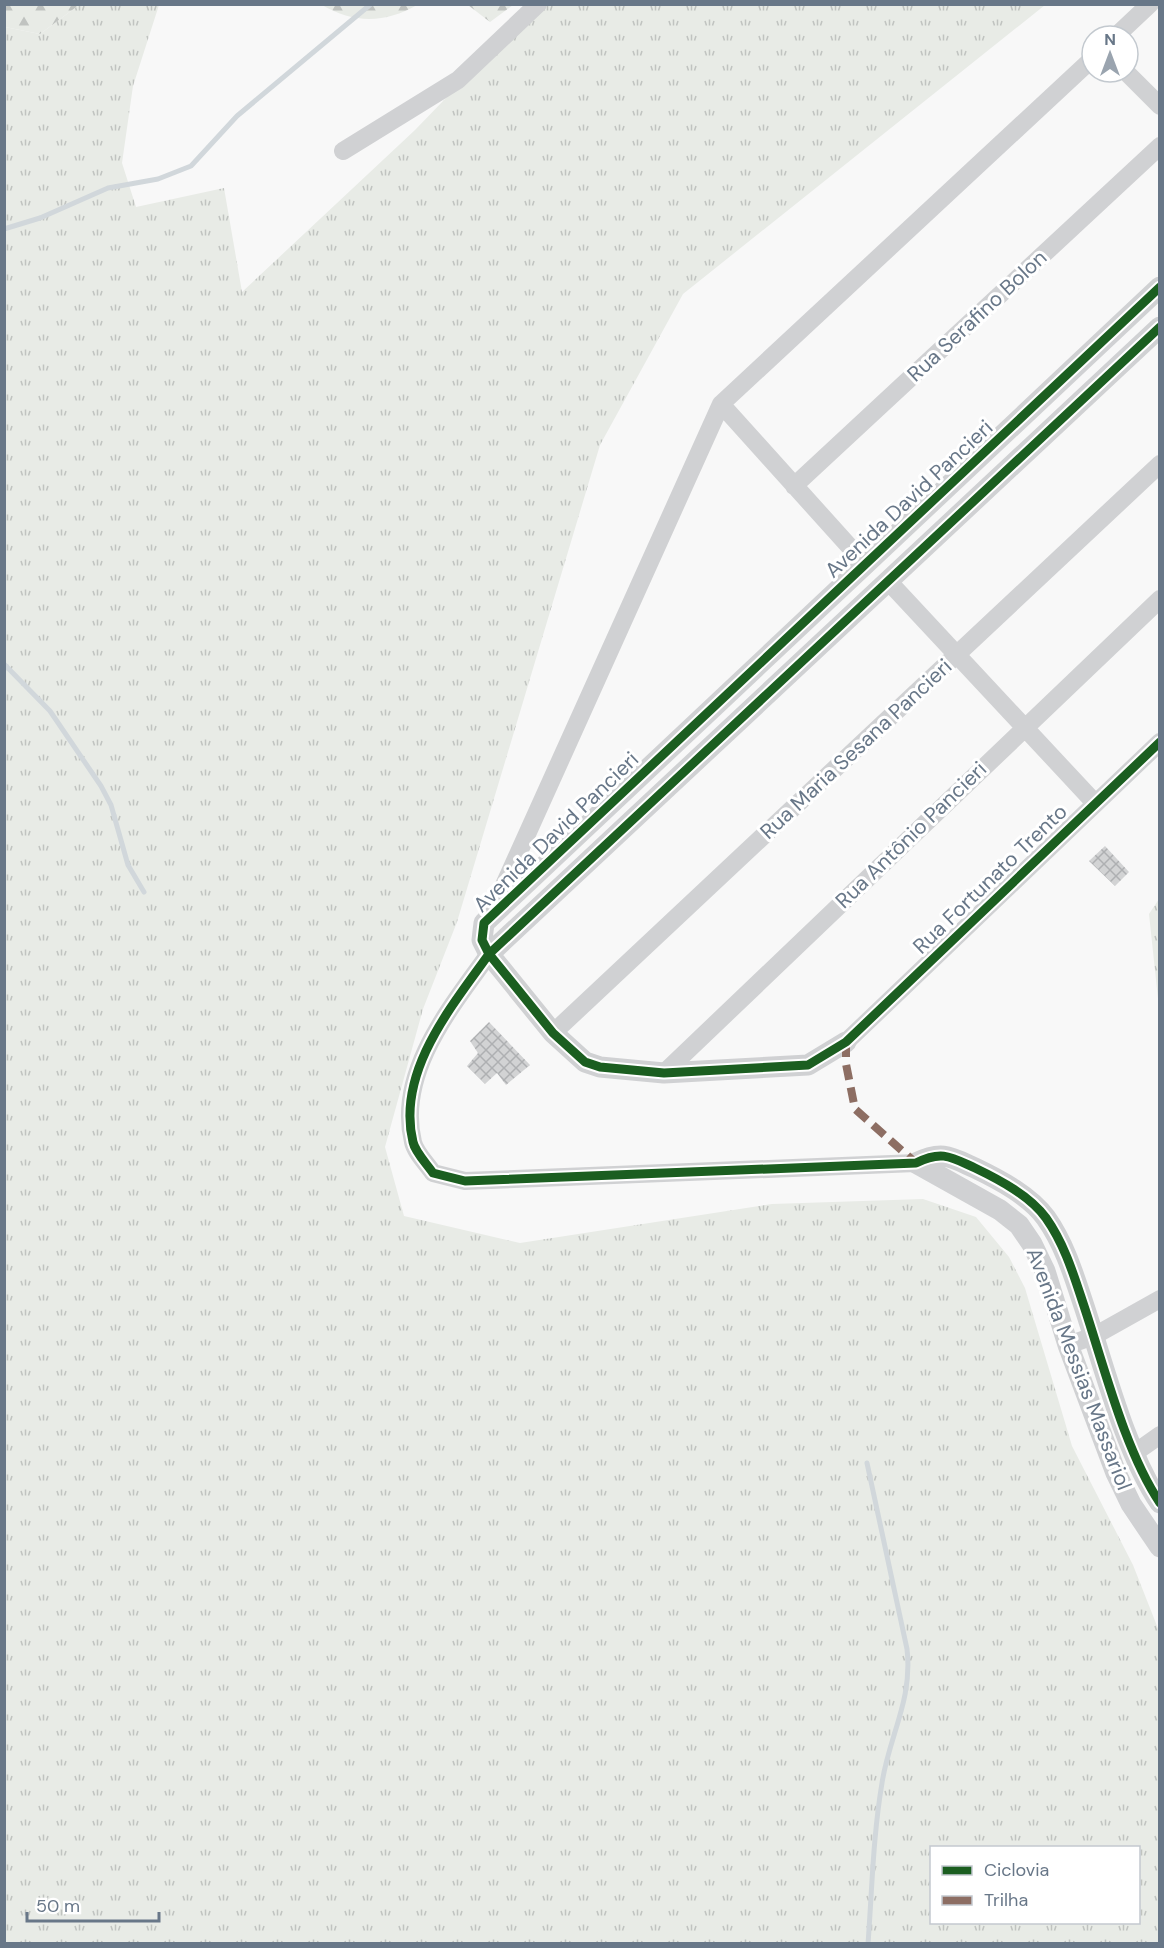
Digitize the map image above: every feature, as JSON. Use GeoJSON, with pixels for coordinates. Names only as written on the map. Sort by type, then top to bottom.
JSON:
{"type":"FeatureCollection","features":[{"type":"Feature","properties":{"kind":"street"},"geometry":{"type":"LineString","coordinates":[[343,150],[458,80],[538,4]]}},
{"type":"Feature","properties":{"kind":"street"},"geometry":{"type":"LineString","coordinates":[[1129,24],[1150,4]]}},
{"type":"Feature","properties":{"kind":"street"},"geometry":{"type":"LineString","coordinates":[[489,918],[721,404],[1080,70]]}},
{"type":"Feature","properties":{"kind":"street"},"geometry":{"type":"LineString","coordinates":[[1138,84],[1160,106]]}},
{"type":"Feature","properties":{"kind":"street","name":"Rua Serafino Bolon"},"geometry":{"type":"LineString","coordinates":[[794,486],[1160,146]]}},
{"type":"Feature","properties":{"kind":"street","name":"Avenida David Pancieri"},"geometry":{"type":"LineString","coordinates":[[1160,287],[489,918],[484,923],[481,935],[489,954],[890,582],[1160,327]]}},
{"type":"Feature","properties":{"kind":"street"},"geometry":{"type":"LineString","coordinates":[[721,404],[866,565]]}},
{"type":"Feature","properties":{"kind":"street","name":"Rua Maria Sesana Pancieri"},"geometry":{"type":"LineString","coordinates":[[553,1033],[1160,464]]}},
{"type":"Feature","properties":{"kind":"street"},"geometry":{"type":"LineString","coordinates":[[890,582],[1095,803]]}},
{"type":"Feature","properties":{"kind":"street","name":"Rua Antônio Pancieri"},"geometry":{"type":"LineString","coordinates":[[664,1073],[1160,599]]}},
{"type":"Feature","properties":{"kind":"street","name":"Rua Fortunato Trento"},"geometry":{"type":"LineString","coordinates":[[846,1042],[1160,742]]}},
{"type":"Feature","properties":{"kind":"street"},"geometry":{"type":"LineString","coordinates":[[846,1042],[808,1065],[664,1073],[600,1067],[585,1062],[553,1033],[489,954],[452,1007],[414,1078],[411,1112],[413,1144],[433,1173],[465,1181],[916,1163]]}},
{"type":"Feature","properties":{"kind":"street","name":"Avenida Messias Massariol"},"geometry":{"type":"LineString","coordinates":[[916,1163],[930,1156],[946,1155],[1008,1185],[1045,1217],[1068,1258],[1148,1485],[1160,1503]]}},
{"type":"Feature","properties":{"kind":"street","name":"Avenida Messias Massariol"},"geometry":{"type":"LineString","coordinates":[[916,1163],[980,1197],[1019,1225],[1032,1244],[1045,1271],[1068,1345],[1116,1473],[1131,1504],[1160,1546]]}},
{"type":"Feature","properties":{"kind":"street"},"geometry":{"type":"LineString","coordinates":[[1068,1345],[1094,1336],[1160,1299]]}},
{"type":"Feature","properties":{"kind":"street"},"geometry":{"type":"LineString","coordinates":[[1136,1452],[1160,1435]]}},
{"type":"Feature","properties":{"kind":"green space"},"geometry":{"type":"Polygon","coordinates":[[[4,5],[79,5],[40,34],[5,27],[4,5]]]}},
{"type":"Feature","properties":{"kind":"green space"},"geometry":{"type":"Polygon","coordinates":[[[79,5],[159,5],[133,86],[122,163],[136,207],[224,188],[242,292],[415,130],[536,5],[1045,5],[683,294],[600,445],[457,922],[423,1009],[385,1147],[404,1216],[520,1243],[772,1204],[923,1199],[976,1217],[1009,1257],[1025,1288],[1072,1446],[1133,1565],[1159,1631],[1159,1943],[5,1943],[5,27],[40,34],[79,5]]]}},
{"type":"Feature","properties":{"kind":"green space"},"geometry":{"type":"Polygon","coordinates":[[[322,5],[417,5],[394,15],[370,19],[346,16],[322,5]]]}},
{"type":"Feature","properties":{"kind":"green space"},"geometry":{"type":"Polygon","coordinates":[[[468,5],[513,5],[490,22],[468,5]]]}},
{"type":"Feature","properties":{"kind":"green space"},"geometry":{"type":"Polygon","coordinates":[[[1159,899],[1159,1008],[1149,914],[1159,899]]]}},
{"type":"Feature","properties":{"kind":"building"},"geometry":{"type":"Polygon","coordinates":[[[1105,846],[1129,872],[1115,886],[1089,861],[1105,846]]]}},
{"type":"Feature","properties":{"kind":"building"},"geometry":{"type":"Polygon","coordinates":[[[489,1022],[530,1065],[506,1085],[497,1073],[485,1084],[467,1066],[478,1053],[470,1041],[489,1022]]]}},
{"type":"Feature","properties":{"kind":"waterway"},"geometry":{"type":"LineString","coordinates":[[4,229],[40,218],[108,188],[158,179],[191,166],[237,116],[371,4]]}},
{"type":"Feature","properties":{"kind":"waterway"},"geometry":{"type":"LineString","coordinates":[[4,664],[50,711],[101,786],[111,805],[128,865],[144,892]]}},
{"type":"Feature","properties":{"kind":"waterway"},"geometry":{"type":"LineString","coordinates":[[867,1463],[907,1649],[908,1667],[904,1701],[885,1766],[879,1803],[868,1944]]}},
{"type":"Feature","properties":{"kind":"marked path"},"geometry":{"type":"LineString","coordinates":[[846,1042],[846,1064],[855,1109],[916,1163]]}},
{"type":"Feature","properties":{"kind":"cycle path"},"geometry":{"type":"LineString","coordinates":[[1160,287],[484,923],[482,940],[489,954],[1160,327]]}},
{"type":"Feature","properties":{"kind":"cycle path"},"geometry":{"type":"LineString","coordinates":[[1160,742],[846,1042],[808,1065],[664,1073],[600,1067],[585,1062],[553,1033],[489,954],[459,995],[431,1041],[412,1090],[410,1116],[414,1146],[433,1173],[465,1181],[916,1163],[940,1156],[953,1158],[985,1173],[1014,1189],[1032,1203],[1046,1218],[1059,1239],[1077,1283],[1126,1434],[1136,1459],[1160,1503]]}}]}
